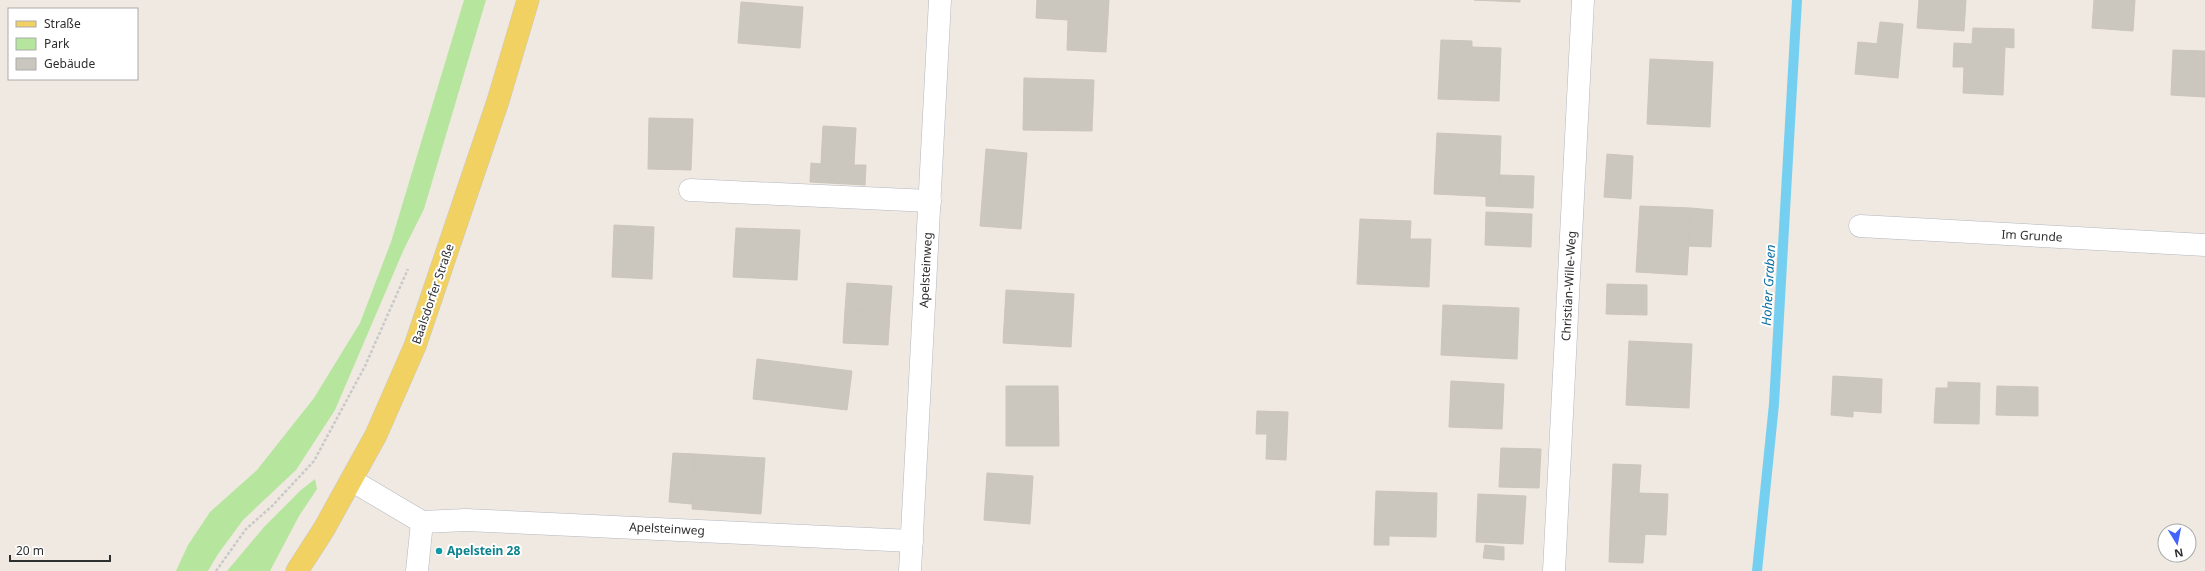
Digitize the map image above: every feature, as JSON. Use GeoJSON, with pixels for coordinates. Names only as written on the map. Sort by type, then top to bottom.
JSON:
{"type":"FeatureCollection","features":[{"type":"Feature","properties":{"kind":"main road","name":"Baalsdorfer Straße"},"geometry":{"type":"LineString","coordinates":[[297,571],[324,529],[376,435],[415,346],[498,101],[528,0]]}},
{"type":"Feature","properties":{"kind":"street","name":"Apelsteinweg"},"geometry":{"type":"LineString","coordinates":[[910,571],[940,0]]}},
{"type":"Feature","properties":{"kind":"street","name":"Christian-Wille-Weg"},"geometry":{"type":"LineString","coordinates":[[1554,571],[1583,0]]}},
{"type":"Feature","properties":{"kind":"street"},"geometry":{"type":"LineString","coordinates":[[690,190],[930,201]]}},
{"type":"Feature","properties":{"kind":"street","name":"Im Grunde"},"geometry":{"type":"LineString","coordinates":[[1860,226],[2205,245]]}},
{"type":"Feature","properties":{"kind":"street"},"geometry":{"type":"LineString","coordinates":[[351,480],[422,522],[417,571]]}},
{"type":"Feature","properties":{"kind":"street","name":"Apelsteinweg"},"geometry":{"type":"LineString","coordinates":[[422,522],[466,520],[912,541]]}},
{"type":"Feature","properties":{"kind":"path"},"geometry":{"type":"LineString","coordinates":[[216,571],[246,530],[272,506],[314,461],[365,366],[410,267]]}},
{"type":"Feature","properties":{"kind":"green space"},"geometry":{"type":"Polygon","coordinates":[[[464,0],[486,0],[424,209],[404,249],[335,410],[296,470],[243,520],[218,554],[208,571],[176,571],[188,545],[210,512],[257,470],[314,398],[360,323],[391,242],[464,0]]]}},
{"type":"Feature","properties":{"kind":"green space"},"geometry":{"type":"Polygon","coordinates":[[[315,479],[317,489],[299,516],[270,571],[227,571],[264,527],[301,490],[315,479]]]}},
{"type":"Feature","properties":{"kind":"building"},"geometry":{"type":"Polygon","coordinates":[[[1037,0],[1109,0],[1106,52],[1067,50],[1068,20],[1036,18],[1037,0]]]}},
{"type":"Feature","properties":{"kind":"building"},"geometry":{"type":"Polygon","coordinates":[[[1474,0],[1520,0],[1520,2],[1474,0]]]}},
{"type":"Feature","properties":{"kind":"building"},"geometry":{"type":"Polygon","coordinates":[[[1919,0],[1966,0],[1964,31],[1917,28],[1919,0]]]}},
{"type":"Feature","properties":{"kind":"building"},"geometry":{"type":"Polygon","coordinates":[[[2094,0],[2135,0],[2133,31],[2092,28],[2094,0]]]}},
{"type":"Feature","properties":{"kind":"building"},"geometry":{"type":"Polygon","coordinates":[[[741,2],[803,7],[800,48],[738,43],[741,2]]]}},
{"type":"Feature","properties":{"kind":"building"},"geometry":{"type":"Polygon","coordinates":[[[1880,22],[1903,24],[1901,46],[1877,44],[1880,22]]]}},
{"type":"Feature","properties":{"kind":"building"},"geometry":{"type":"Polygon","coordinates":[[[1973,28],[2014,29],[2014,48],[2005,47],[2003,95],[1963,93],[1964,67],[1953,67],[1954,43],[1972,44],[1973,28]]]}},
{"type":"Feature","properties":{"kind":"building"},"geometry":{"type":"Polygon","coordinates":[[[1441,40],[1472,41],[1472,47],[1501,48],[1499,101],[1438,99],[1441,40]]]}},
{"type":"Feature","properties":{"kind":"building"},"geometry":{"type":"Polygon","coordinates":[[[1858,42],[1901,46],[1898,78],[1855,74],[1858,42]]]}},
{"type":"Feature","properties":{"kind":"building"},"geometry":{"type":"Polygon","coordinates":[[[2173,50],[2205,51],[2205,97],[2171,95],[2173,50]]]}},
{"type":"Feature","properties":{"kind":"building"},"geometry":{"type":"Polygon","coordinates":[[[1650,59],[1713,62],[1710,127],[1647,124],[1650,59]]]}},
{"type":"Feature","properties":{"kind":"building"},"geometry":{"type":"Polygon","coordinates":[[[1024,78],[1094,80],[1092,131],[1023,130],[1024,78]]]}},
{"type":"Feature","properties":{"kind":"building"},"geometry":{"type":"Polygon","coordinates":[[[649,118],[693,119],[691,170],[648,169],[649,118]]]}},
{"type":"Feature","properties":{"kind":"building"},"geometry":{"type":"Polygon","coordinates":[[[823,126],[856,128],[854,165],[866,165],[865,185],[810,182],[811,163],[821,164],[823,126]]]}},
{"type":"Feature","properties":{"kind":"building"},"geometry":{"type":"Polygon","coordinates":[[[1437,133],[1501,136],[1499,197],[1434,194],[1437,133]]]}},
{"type":"Feature","properties":{"kind":"building"},"geometry":{"type":"Polygon","coordinates":[[[986,149],[1027,153],[1021,229],[980,226],[986,149]]]}},
{"type":"Feature","properties":{"kind":"building"},"geometry":{"type":"Polygon","coordinates":[[[1607,154],[1633,156],[1631,199],[1604,197],[1607,154]]]}},
{"type":"Feature","properties":{"kind":"building"},"geometry":{"type":"Polygon","coordinates":[[[1500,175],[1534,176],[1533,208],[1486,206],[1486,196],[1499,197],[1500,175]]]}},
{"type":"Feature","properties":{"kind":"building"},"geometry":{"type":"Polygon","coordinates":[[[1640,206],[1691,208],[1687,275],[1636,272],[1640,206]]]}},
{"type":"Feature","properties":{"kind":"building"},"geometry":{"type":"Polygon","coordinates":[[[1691,208],[1713,210],[1711,247],[1688,246],[1691,208]]]}},
{"type":"Feature","properties":{"kind":"building"},"geometry":{"type":"Polygon","coordinates":[[[1486,212],[1532,214],[1531,247],[1485,245],[1486,212]]]}},
{"type":"Feature","properties":{"kind":"building"},"geometry":{"type":"Polygon","coordinates":[[[1360,219],[1411,221],[1410,239],[1431,239],[1429,287],[1357,284],[1360,219]]]}},
{"type":"Feature","properties":{"kind":"building"},"geometry":{"type":"Polygon","coordinates":[[[614,225],[654,227],[652,279],[612,277],[614,225]]]}},
{"type":"Feature","properties":{"kind":"building"},"geometry":{"type":"Polygon","coordinates":[[[736,228],[800,230],[797,280],[733,277],[736,228]]]}},
{"type":"Feature","properties":{"kind":"building"},"geometry":{"type":"Polygon","coordinates":[[[847,283],[892,286],[890,313],[845,310],[847,283]]]}},
{"type":"Feature","properties":{"kind":"building"},"geometry":{"type":"Polygon","coordinates":[[[1607,284],[1647,285],[1647,315],[1606,314],[1607,284]]]}},
{"type":"Feature","properties":{"kind":"building"},"geometry":{"type":"Polygon","coordinates":[[[1006,290],[1074,294],[1071,347],[1003,343],[1006,290]]]}},
{"type":"Feature","properties":{"kind":"building"},"geometry":{"type":"Polygon","coordinates":[[[1443,305],[1519,308],[1517,359],[1441,355],[1443,305]]]}},
{"type":"Feature","properties":{"kind":"building"},"geometry":{"type":"Polygon","coordinates":[[[845,310],[890,313],[888,345],[843,343],[845,310]]]}},
{"type":"Feature","properties":{"kind":"building"},"geometry":{"type":"Polygon","coordinates":[[[1629,341],[1692,344],[1689,408],[1626,405],[1629,341]]]}},
{"type":"Feature","properties":{"kind":"building"},"geometry":{"type":"Polygon","coordinates":[[[757,359],[852,371],[847,410],[753,399],[757,359]]]}},
{"type":"Feature","properties":{"kind":"building"},"geometry":{"type":"Polygon","coordinates":[[[1833,376],[1882,379],[1881,413],[1853,411],[1853,417],[1831,415],[1833,376]]]}},
{"type":"Feature","properties":{"kind":"building"},"geometry":{"type":"Polygon","coordinates":[[[1451,381],[1504,384],[1502,429],[1449,427],[1451,381]]]}},
{"type":"Feature","properties":{"kind":"building"},"geometry":{"type":"Polygon","coordinates":[[[1948,382],[1980,383],[1979,424],[1934,423],[1936,388],[1948,388],[1948,382]]]}},
{"type":"Feature","properties":{"kind":"building"},"geometry":{"type":"Polygon","coordinates":[[[1006,386],[1058,386],[1059,446],[1006,446],[1006,386]]]}},
{"type":"Feature","properties":{"kind":"building"},"geometry":{"type":"Polygon","coordinates":[[[1997,386],[2038,387],[2038,416],[1996,415],[1997,386]]]}},
{"type":"Feature","properties":{"kind":"building"},"geometry":{"type":"Polygon","coordinates":[[[1257,411],[1288,412],[1286,460],[1266,459],[1267,434],[1256,434],[1257,411]]]}},
{"type":"Feature","properties":{"kind":"building"},"geometry":{"type":"Polygon","coordinates":[[[1501,448],[1541,449],[1539,488],[1499,487],[1501,448]]]}},
{"type":"Feature","properties":{"kind":"building"},"geometry":{"type":"Polygon","coordinates":[[[673,453],[695,454],[692,504],[669,502],[673,453]]]}},
{"type":"Feature","properties":{"kind":"building"},"geometry":{"type":"Polygon","coordinates":[[[695,454],[765,458],[761,514],[692,509],[695,454]]]}},
{"type":"Feature","properties":{"kind":"building"},"geometry":{"type":"Polygon","coordinates":[[[1613,464],[1641,465],[1639,493],[1668,494],[1666,535],[1610,533],[1613,464]]]}},
{"type":"Feature","properties":{"kind":"building"},"geometry":{"type":"Polygon","coordinates":[[[987,473],[1033,476],[1030,524],[984,520],[987,473]]]}},
{"type":"Feature","properties":{"kind":"building"},"geometry":{"type":"Polygon","coordinates":[[[1376,491],[1437,493],[1436,537],[1389,536],[1389,545],[1374,545],[1376,491]]]}},
{"type":"Feature","properties":{"kind":"building"},"geometry":{"type":"Polygon","coordinates":[[[1478,494],[1526,496],[1523,544],[1476,542],[1478,494]]]}},
{"type":"Feature","properties":{"kind":"building"},"geometry":{"type":"Polygon","coordinates":[[[1610,533],[1645,534],[1643,563],[1609,562],[1610,533]]]}},
{"type":"Feature","properties":{"kind":"building"},"geometry":{"type":"Polygon","coordinates":[[[1485,545],[1504,547],[1504,560],[1483,558],[1485,545]]]}},
{"type":"Feature","properties":{"kind":"waterway","name":"Hoher Graben"},"geometry":{"type":"LineString","coordinates":[[1757,571],[1774,404],[1797,0]]}},
{"type":"Feature","properties":{"kind":"place","name":"Apelstein 28"},"geometry":{"type":"Point","coordinates":[439,551]}}]}
